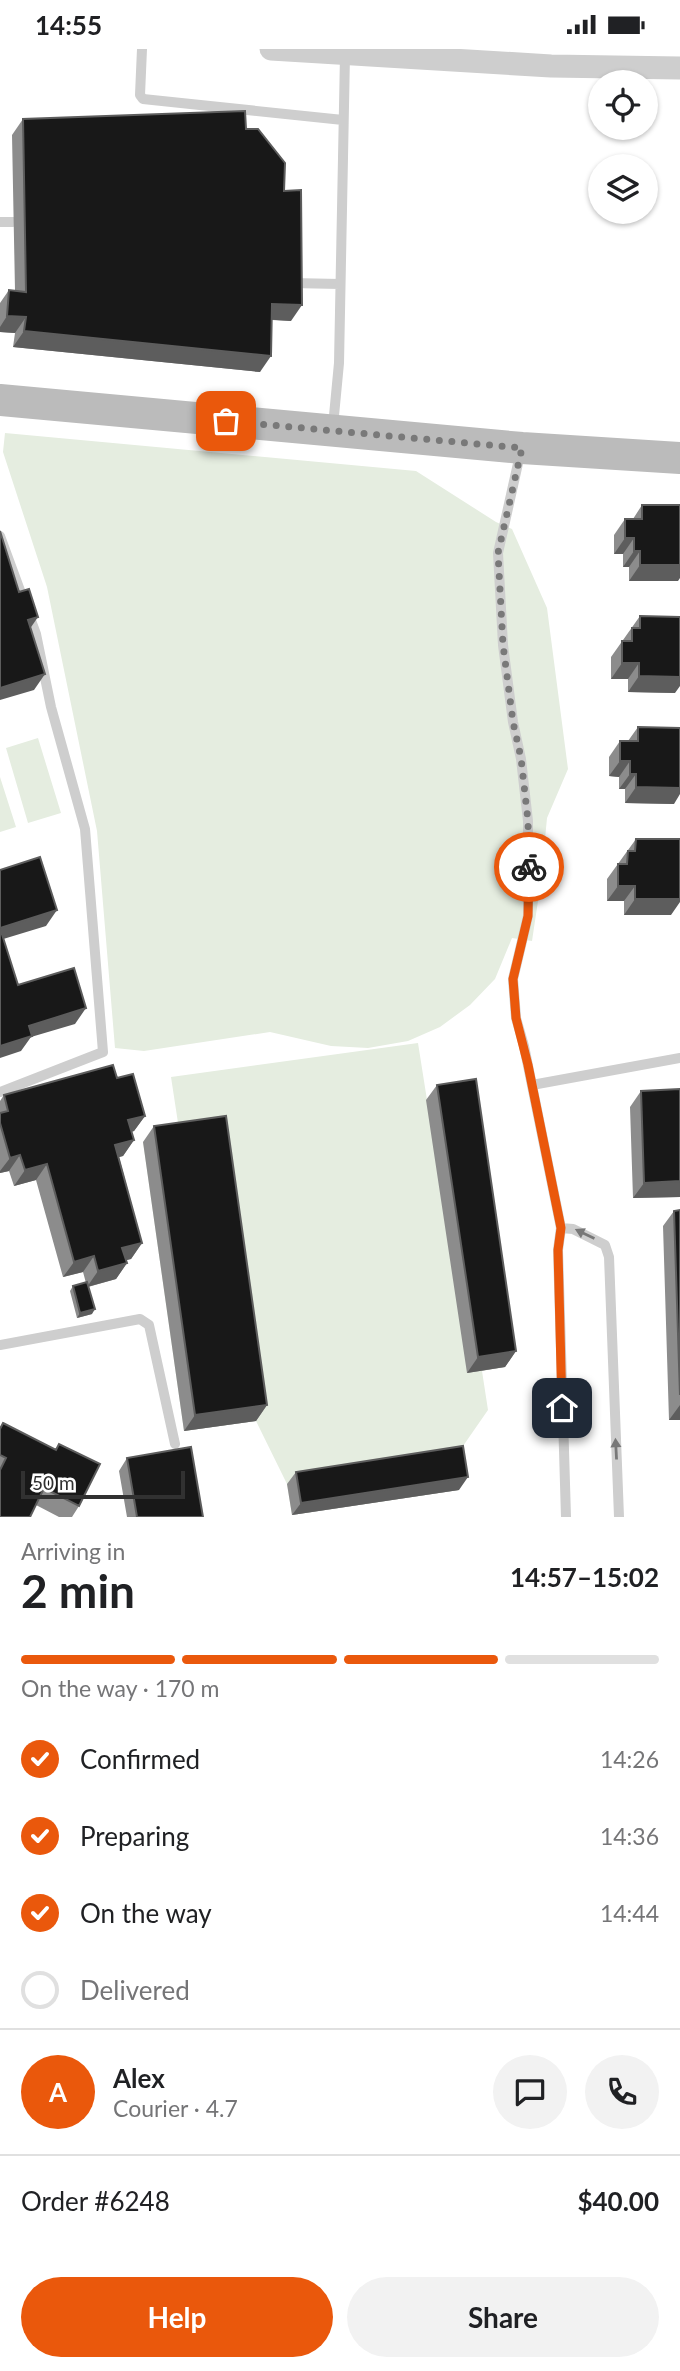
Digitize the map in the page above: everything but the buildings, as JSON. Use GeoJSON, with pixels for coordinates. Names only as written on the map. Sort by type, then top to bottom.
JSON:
{"type":"FeatureCollection","features":[{"type":"Feature","properties":{"kind":"street"},"geometry":{"type":"LineString","coordinates":[[271,49],[551,66],[680,68]]}},
{"type":"Feature","properties":{"kind":"street"},"geometry":{"type":"LineString","coordinates":[[0,400],[522,448],[680,457]]}},
{"type":"Feature","properties":{"kind":"lane"},"geometry":{"type":"LineString","coordinates":[[142,49],[140,95],[144,99],[343,120]]}},
{"type":"Feature","properties":{"kind":"lane"},"geometry":{"type":"LineString","coordinates":[[332,431],[339,363],[345,55]]}},
{"type":"Feature","properties":{"kind":"lane"},"geometry":{"type":"LineString","coordinates":[[0,222],[13,222]]}},
{"type":"Feature","properties":{"kind":"lane"},"geometry":{"type":"LineString","coordinates":[[291,283],[340,284]]}},
{"type":"Feature","properties":{"kind":"lane"},"geometry":{"type":"LineString","coordinates":[[522,448],[498,553],[503,645],[528,821],[528,916],[513,979],[516,1018],[533,1084],[561,1228],[558,1250],[566,1517]]}},
{"type":"Feature","properties":{"kind":"lane"},"geometry":{"type":"LineString","coordinates":[[0,536],[36,634],[51,707],[85,829],[103,1052],[0,1092]]}},
{"type":"Feature","properties":{"kind":"lane"},"geometry":{"type":"LineString","coordinates":[[533,1084],[680,1058]]}},
{"type":"Feature","properties":{"kind":"lane"},"geometry":{"type":"LineString","coordinates":[[561,1228],[573,1229],[605,1245],[609,1257],[619,1517]]}},
{"type":"Feature","properties":{"kind":"lane"},"geometry":{"type":"LineString","coordinates":[[0,1345],[140,1319],[149,1325],[175,1444]]}},
{"type":"Feature","properties":{"kind":"shaded area"},"geometry":{"type":"Polygon","coordinates":[[[5,433],[416,471],[496,522],[512,529],[547,608],[568,769],[547,818],[532,941],[512,938],[495,979],[470,1005],[440,1027],[408,1041],[368,1048],[331,1046],[270,1032],[144,1051],[115,1048],[97,831],[47,587],[3,452],[5,433]]]}},
{"type":"Feature","properties":{"kind":"shaded area"},"geometry":{"type":"Polygon","coordinates":[[[38,738],[61,813],[28,823],[6,748],[38,738]]]}},
{"type":"Feature","properties":{"kind":"shaded area"},"geometry":{"type":"Polygon","coordinates":[[[0,777],[16,827],[0,832],[0,777]]]}},
{"type":"Feature","properties":{"kind":"shaded area"},"geometry":{"type":"Polygon","coordinates":[[[418,1043],[427,1100],[465,1095],[505,1367],[482,1371],[488,1410],[454,1459],[459,1490],[292,1515],[287,1484],[256,1421],[184,1431],[143,1142],[180,1136],[171,1077],[418,1043]]]}},
{"type":"Feature","properties":{"kind":"way so far"},"geometry":{"type":"LineString","coordinates":[[226,421],[522,448],[498,553],[499,608],[513,722],[521,758],[528,821],[529,867]]}},
{"type":"Feature","properties":{"kind":"route"},"geometry":{"type":"LineString","coordinates":[[529,867],[528,916],[513,979],[516,1018],[561,1228],[558,1250],[562,1408]]}}]}
